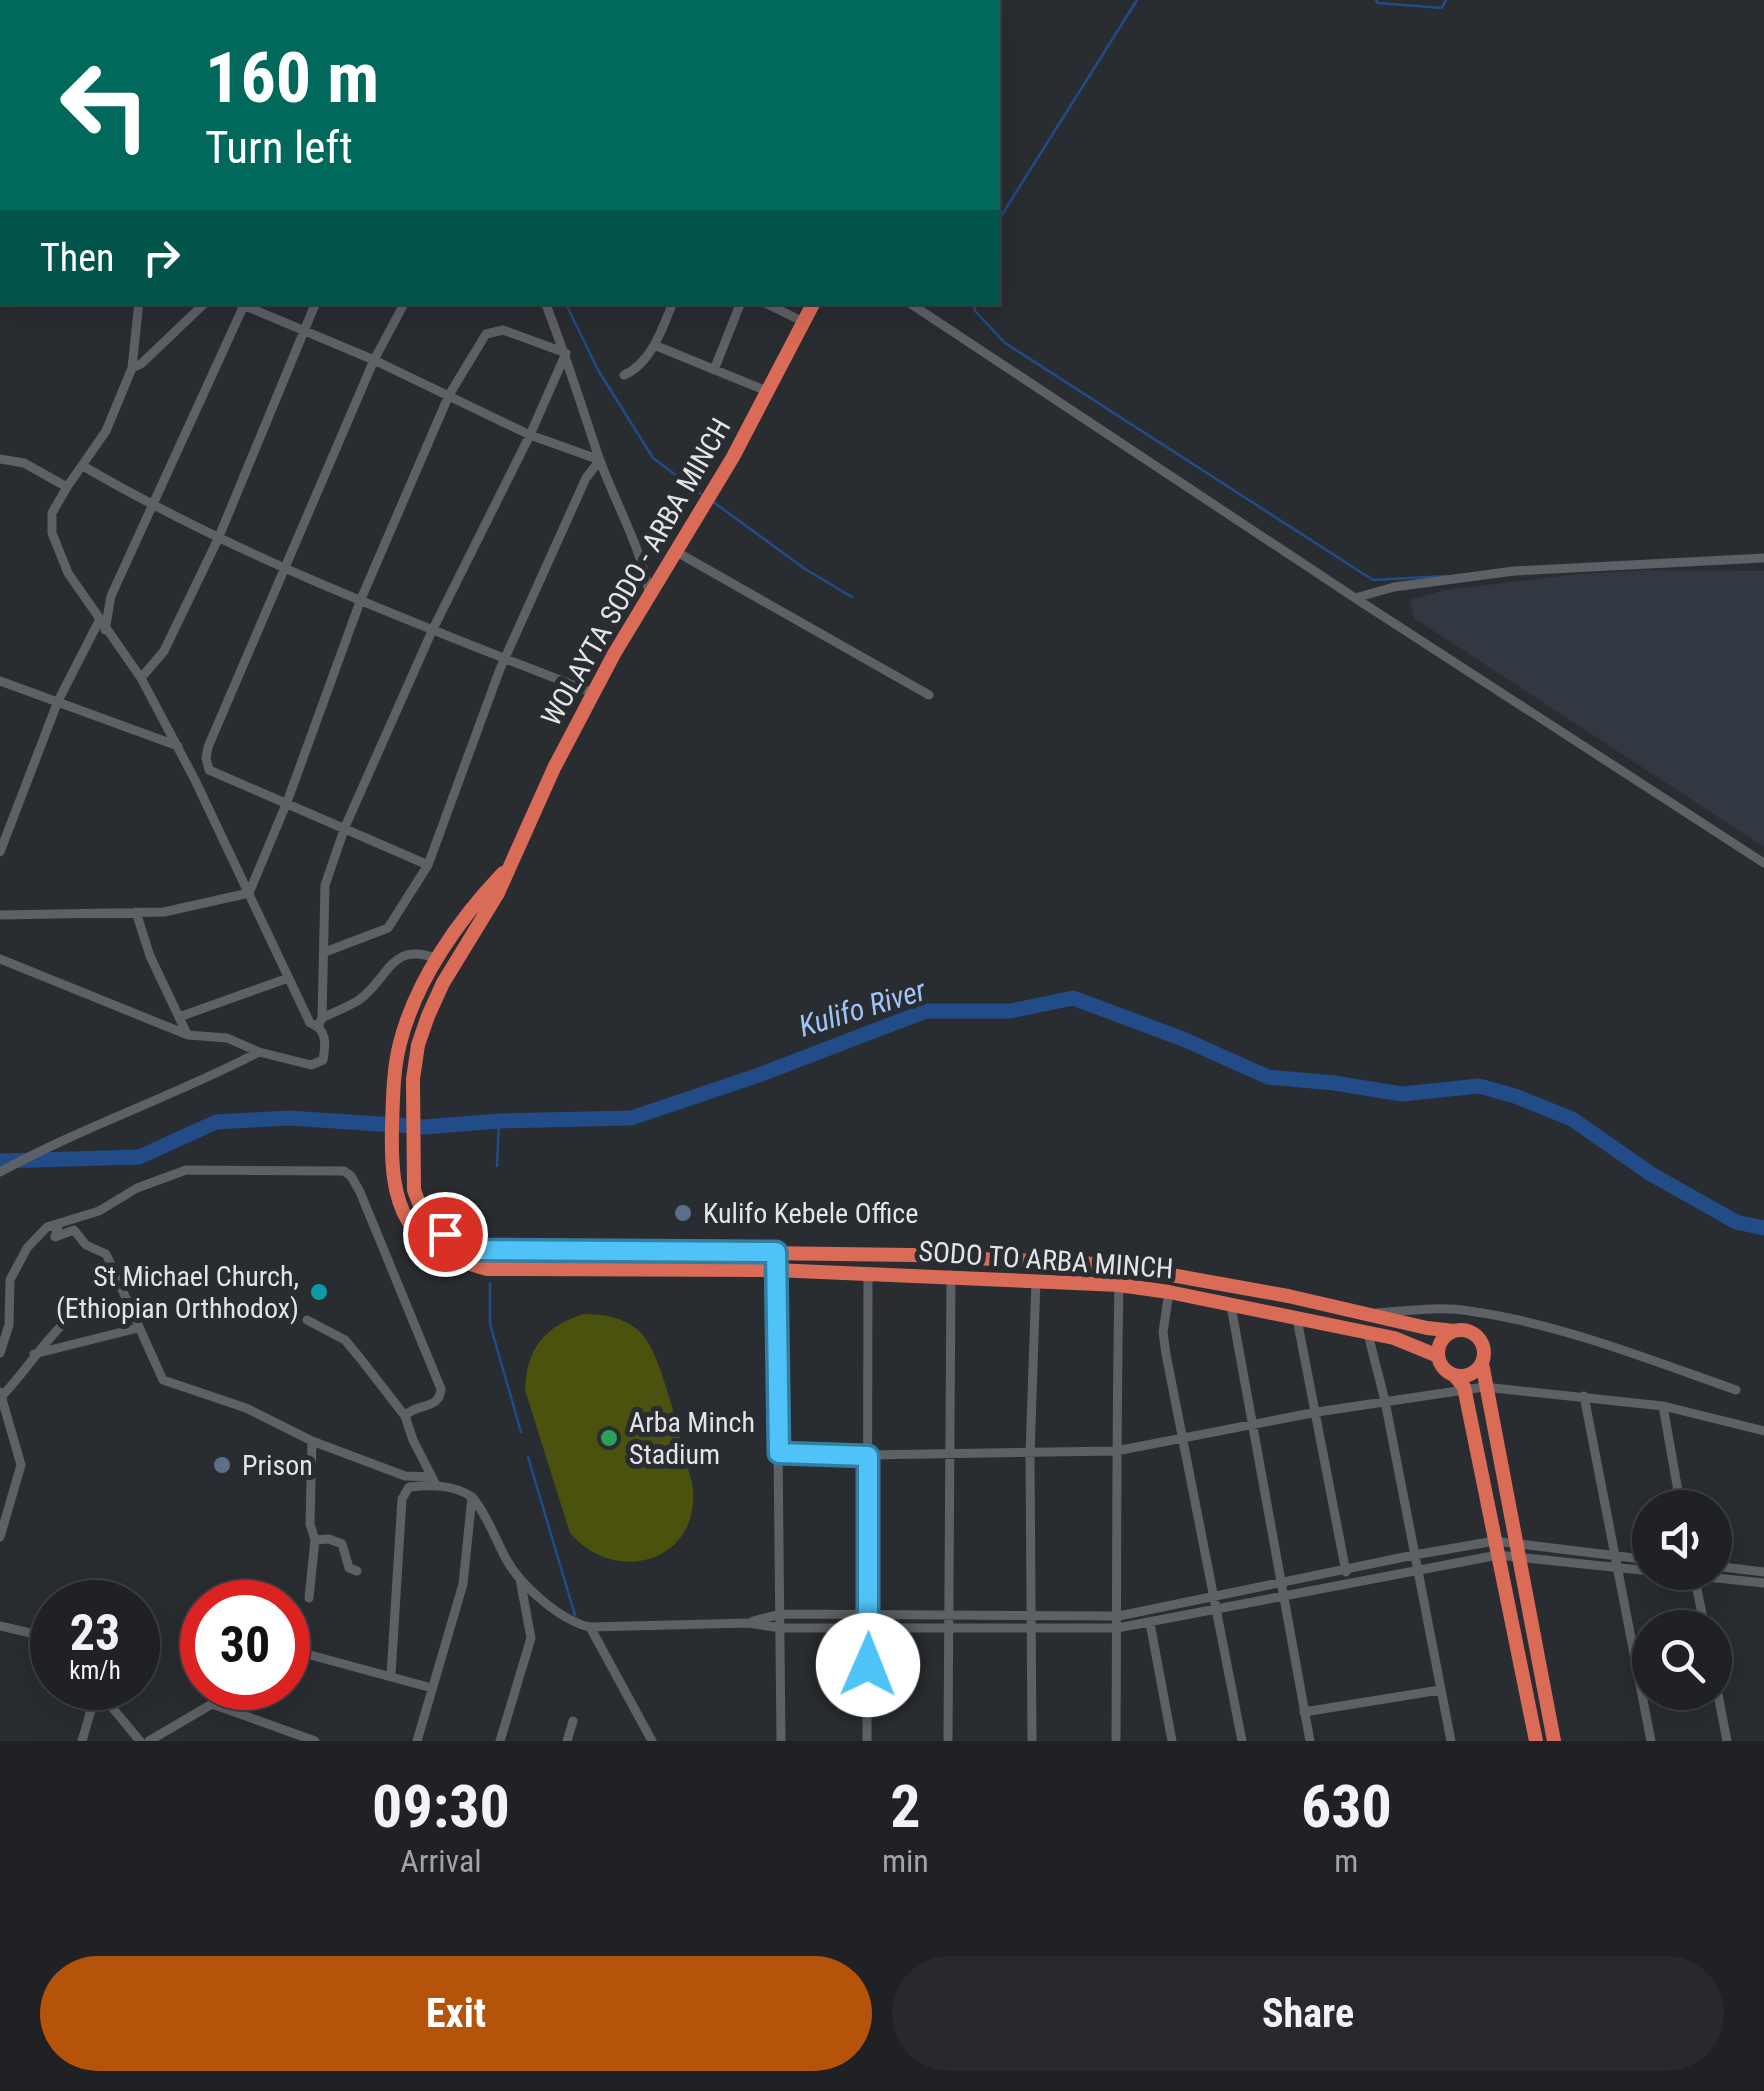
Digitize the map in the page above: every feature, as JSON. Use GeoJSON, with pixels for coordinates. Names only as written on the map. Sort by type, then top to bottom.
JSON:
{"type":"FeatureCollection","features":[{"type":"Feature","properties":{"kind":"highway","name":"WOLAYTA SODO - ARBA MINCH"},"geometry":{"type":"LineString","coordinates":[[812,305],[732,456],[593,693],[498,893],[443,983],[428,1016],[418,1045],[413,1079],[414,1190],[422,1211],[445,1234],[474,1250],[776,1252],[1116,1265],[1454,1331]]}},
{"type":"Feature","properties":{"kind":"highway","name":"WOLAYTA SODO - ARBA MINCH"},"geometry":{"type":"LineString","coordinates":[[507,868],[480,898],[438,959],[409,1016],[394,1079],[391,1155],[396,1197],[415,1231],[451,1260],[487,1270],[523,1270]]}},
{"type":"Feature","properties":{"kind":"highway"},"geometry":{"type":"LineString","coordinates":[[637,1268],[638,1250]]}},
{"type":"Feature","properties":{"kind":"highway","name":"SODO TO ARBA MINCH"},"geometry":{"type":"LineString","coordinates":[[523,1270],[868,1272],[1119,1285],[1368,1334],[1420,1346],[1438,1356]]}},
{"type":"Feature","properties":{"kind":"highway"},"geometry":{"type":"LineString","coordinates":[[1174,1293],[1184,1276]]}},
{"type":"Feature","properties":{"kind":"highway"},"geometry":{"type":"LineString","coordinates":[[1536,1741],[1460,1381],[1442,1366],[1438,1356],[1441,1341],[1454,1331],[1466,1330],[1478,1337],[1484,1350],[1484,1387],[1554,1741]]}},
{"type":"Feature","properties":{"kind":"highway"},"geometry":{"type":"LineString","coordinates":[[1460,1381],[1482,1363]]}},
{"type":"Feature","properties":{"kind":"street"},"geometry":{"type":"LineString","coordinates":[[139,305],[132,368],[106,431],[52,513],[52,533],[68,572],[141,678],[178,746],[310,1023],[320,1022],[360,999],[406,954],[418,952],[438,959]]}},
{"type":"Feature","properties":{"kind":"street"},"geometry":{"type":"LineString","coordinates":[[132,368],[203,305]]}},
{"type":"Feature","properties":{"kind":"street"},"geometry":{"type":"LineString","coordinates":[[1,846],[58,700],[102,625],[111,596],[242,305]]}},
{"type":"Feature","properties":{"kind":"street"},"geometry":{"type":"LineString","coordinates":[[244,305],[374,360],[530,435],[600,460]]}},
{"type":"Feature","properties":{"kind":"street"},"geometry":{"type":"LineString","coordinates":[[141,678],[164,651],[218,539],[315,305]]}},
{"type":"Feature","properties":{"kind":"street"},"geometry":{"type":"LineString","coordinates":[[403,305],[374,360],[206,758],[210,770],[428,865]]}},
{"type":"Feature","properties":{"kind":"street"},"geometry":{"type":"LineString","coordinates":[[546,305],[600,460],[640,556],[649,592]]}},
{"type":"Feature","properties":{"kind":"street"},"geometry":{"type":"LineString","coordinates":[[624,375],[634,371],[654,345],[672,305]]}},
{"type":"Feature","properties":{"kind":"street"},"geometry":{"type":"LineString","coordinates":[[714,370],[740,305]]}},
{"type":"Feature","properties":{"kind":"street"},"geometry":{"type":"LineString","coordinates":[[769,305],[804,322]]}},
{"type":"Feature","properties":{"kind":"street"},"geometry":{"type":"LineString","coordinates":[[913,305],[1354,598],[1764,863]]}},
{"type":"Feature","properties":{"kind":"street"},"geometry":{"type":"LineString","coordinates":[[249,893],[287,802],[361,599],[449,395],[486,334],[503,330],[566,354]]}},
{"type":"Feature","properties":{"kind":"street"},"geometry":{"type":"LineString","coordinates":[[654,345],[767,392]]}},
{"type":"Feature","properties":{"kind":"street"},"geometry":{"type":"LineString","coordinates":[[0,959],[188,1035],[226,1038],[259,1052],[312,1065],[323,1060],[326,1046],[320,1022],[325,885],[345,828],[432,631],[566,354]]}},
{"type":"Feature","properties":{"kind":"street"},"geometry":{"type":"LineString","coordinates":[[0,460],[24,463],[67,487]]}},
{"type":"Feature","properties":{"kind":"street"},"geometry":{"type":"LineString","coordinates":[[325,952],[388,928],[428,865],[505,659],[586,478],[600,460]]}},
{"type":"Feature","properties":{"kind":"street"},"geometry":{"type":"LineString","coordinates":[[84,466],[218,539],[432,631],[593,693]]}},
{"type":"Feature","properties":{"kind":"street"},"geometry":{"type":"LineString","coordinates":[[675,551],[929,694]]}},
{"type":"Feature","properties":{"kind":"street"},"geometry":{"type":"LineString","coordinates":[[1354,598],[1394,587],[1514,572],[1764,558]]}},
{"type":"Feature","properties":{"kind":"street"},"geometry":{"type":"LineString","coordinates":[[0,680],[178,746]]}},
{"type":"Feature","properties":{"kind":"street"},"geometry":{"type":"LineString","coordinates":[[196,780],[210,770]]}},
{"type":"Feature","properties":{"kind":"street"},"geometry":{"type":"LineString","coordinates":[[0,914],[182,911],[249,893]]}},
{"type":"Feature","properties":{"kind":"street"},"geometry":{"type":"LineString","coordinates":[[136,912],[150,956],[188,1035]]}},
{"type":"Feature","properties":{"kind":"street"},"geometry":{"type":"LineString","coordinates":[[179,1018],[288,978]]}},
{"type":"Feature","properties":{"kind":"street"},"geometry":{"type":"LineString","coordinates":[[0,1172],[55,1142],[259,1052]]}},
{"type":"Feature","properties":{"kind":"street"},"geometry":{"type":"LineString","coordinates":[[0,1353],[9,1324],[10,1280],[28,1248],[47,1227],[98,1211],[137,1188],[186,1170],[348,1173],[360,1192],[441,1389],[435,1404],[410,1410],[405,1416]]}},
{"type":"Feature","properties":{"kind":"street"},"geometry":{"type":"LineString","coordinates":[[59,1223],[55,1237],[74,1230],[86,1244],[106,1254],[160,1376],[168,1384],[246,1408],[312,1441],[472,1496],[509,1564],[572,1624],[1117,1628],[1416,1569],[1496,1548]]}},
{"type":"Feature","properties":{"kind":"street"},"geometry":{"type":"LineString","coordinates":[[776,1252],[781,1741]]}},
{"type":"Feature","properties":{"kind":"street"},"geometry":{"type":"LineString","coordinates":[[868,1272],[868,1741]]}},
{"type":"Feature","properties":{"kind":"street"},"geometry":{"type":"LineString","coordinates":[[948,1741],[951,1276]]}},
{"type":"Feature","properties":{"kind":"street"},"geometry":{"type":"LineString","coordinates":[[1032,1741],[1030,1454],[1036,1280]]}},
{"type":"Feature","properties":{"kind":"street"},"geometry":{"type":"LineString","coordinates":[[1116,1741],[1119,1285]]}},
{"type":"Feature","properties":{"kind":"street"},"geometry":{"type":"LineString","coordinates":[[1174,1293],[1164,1332],[1181,1440],[1242,1741]]}},
{"type":"Feature","properties":{"kind":"street"},"geometry":{"type":"LineString","coordinates":[[1231,1306],[1310,1741]]}},
{"type":"Feature","properties":{"kind":"street"},"geometry":{"type":"LineString","coordinates":[[1368,1313],[1469,1310],[1569,1335],[1736,1390]]}},
{"type":"Feature","properties":{"kind":"street"},"geometry":{"type":"LineString","coordinates":[[0,1538],[21,1465],[1,1394],[70,1318]]}},
{"type":"Feature","properties":{"kind":"street"},"geometry":{"type":"LineString","coordinates":[[1297,1319],[1348,1582]]}},
{"type":"Feature","properties":{"kind":"street"},"geometry":{"type":"LineString","coordinates":[[307,1320],[345,1340],[405,1416],[434,1481]]}},
{"type":"Feature","properties":{"kind":"street"},"geometry":{"type":"LineString","coordinates":[[34,1354],[138,1328]]}},
{"type":"Feature","properties":{"kind":"street"},"geometry":{"type":"LineString","coordinates":[[1368,1334],[1385,1401],[1451,1741]]}},
{"type":"Feature","properties":{"kind":"street"},"geometry":{"type":"LineString","coordinates":[[779,1453],[868,1456],[1116,1450],[1385,1401],[1460,1381],[1484,1387],[1663,1406],[1764,1431]]}},
{"type":"Feature","properties":{"kind":"street"},"geometry":{"type":"LineString","coordinates":[[1584,1396],[1651,1741]]}},
{"type":"Feature","properties":{"kind":"street"},"geometry":{"type":"LineString","coordinates":[[1663,1406],[1679,1490]]}},
{"type":"Feature","properties":{"kind":"street"},"geometry":{"type":"LineString","coordinates":[[310,1581],[315,1540],[310,1524],[312,1441]]}},
{"type":"Feature","properties":{"kind":"street"},"geometry":{"type":"LineString","coordinates":[[391,1675],[404,1492],[408,1487],[434,1481]]}},
{"type":"Feature","properties":{"kind":"street"},"geometry":{"type":"LineString","coordinates":[[417,1741],[463,1584],[472,1496]]}},
{"type":"Feature","properties":{"kind":"street"},"geometry":{"type":"LineString","coordinates":[[315,1540],[342,1544],[349,1568],[357,1572]]}},
{"type":"Feature","properties":{"kind":"street"},"geometry":{"type":"LineString","coordinates":[[748,1623],[780,1614],[1119,1616],[1414,1555],[1496,1548],[1632,1559]]}},
{"type":"Feature","properties":{"kind":"street"},"geometry":{"type":"LineString","coordinates":[[1515,1549],[1632,1571]]}},
{"type":"Feature","properties":{"kind":"street"},"geometry":{"type":"LineString","coordinates":[[1732,1568],[1764,1572]]}},
{"type":"Feature","properties":{"kind":"street"},"geometry":{"type":"LineString","coordinates":[[500,1741],[530,1638],[519,1576]]}},
{"type":"Feature","properties":{"kind":"street"},"geometry":{"type":"LineString","coordinates":[[1732,1579],[1764,1583]]}},
{"type":"Feature","properties":{"kind":"street"},"geometry":{"type":"LineString","coordinates":[[1150,1623],[1172,1741]]}},
{"type":"Feature","properties":{"kind":"street"},"geometry":{"type":"LineString","coordinates":[[0,1626],[30,1633]]}},
{"type":"Feature","properties":{"kind":"street"},"geometry":{"type":"LineString","coordinates":[[590,1627],[652,1741]]}},
{"type":"Feature","properties":{"kind":"street"},"geometry":{"type":"LineString","coordinates":[[310,1654],[432,1688]]}},
{"type":"Feature","properties":{"kind":"street"},"geometry":{"type":"LineString","coordinates":[[1304,1712],[1440,1690]]}},
{"type":"Feature","properties":{"kind":"street"},"geometry":{"type":"LineString","coordinates":[[82,1741],[90,1710]]}},
{"type":"Feature","properties":{"kind":"street"},"geometry":{"type":"LineString","coordinates":[[114,1710],[140,1741]]}},
{"type":"Feature","properties":{"kind":"street"},"geometry":{"type":"LineString","coordinates":[[150,1741],[202,1710]]}},
{"type":"Feature","properties":{"kind":"street"},"geometry":{"type":"LineString","coordinates":[[229,1710],[315,1741]]}},
{"type":"Feature","properties":{"kind":"street"},"geometry":{"type":"LineString","coordinates":[[1722,1710],[1728,1741]]}},
{"type":"Feature","properties":{"kind":"street"},"geometry":{"type":"LineString","coordinates":[[567,1741],[572,1721]]}},
{"type":"Feature","properties":{"kind":"shaded area"},"geometry":{"type":"Polygon","coordinates":[[[1645,570],[1764,571],[1764,847],[1414,618],[1410,600],[1445,590],[1645,570]]]}},
{"type":"Feature","properties":{"kind":"green space"},"geometry":{"type":"Polygon","coordinates":[[[583,1314],[614,1318],[641,1333],[657,1361],[671,1403],[692,1482],[692,1509],[685,1531],[672,1547],[654,1557],[633,1562],[611,1559],[589,1550],[570,1533],[525,1390],[529,1362],[540,1342],[557,1326],[583,1314]]]}},
{"type":"Feature","properties":{"kind":"waterway"},"geometry":{"type":"LineString","coordinates":[[1000,218],[1137,0]]}},
{"type":"Feature","properties":{"kind":"waterway"},"geometry":{"type":"LineString","coordinates":[[1376,0],[1442,8],[1446,0]]}},
{"type":"Feature","properties":{"kind":"waterway"},"geometry":{"type":"LineString","coordinates":[[566,305],[598,370],[653,458],[701,494]]}},
{"type":"Feature","properties":{"kind":"waterway"},"geometry":{"type":"LineString","coordinates":[[974,305],[975,311],[1005,343],[1373,580],[1446,576]]}},
{"type":"Feature","properties":{"kind":"waterway"},"geometry":{"type":"LineString","coordinates":[[712,501],[805,569],[852,597]]}},
{"type":"Feature","properties":{"kind":"waterway","name":"Kulifo River"},"geometry":{"type":"LineString","coordinates":[[0,1161],[139,1157],[216,1122],[289,1118],[425,1127],[631,1118],[756,1076],[926,1011],[1011,1011],[1073,998],[1183,1039],[1268,1077],[1402,1094],[1479,1086],[1515,1096],[1572,1119],[1651,1174],[1736,1222],[1764,1228]]}},
{"type":"Feature","properties":{"kind":"waterway"},"geometry":{"type":"LineString","coordinates":[[497,1166],[499,1121]]}},
{"type":"Feature","properties":{"kind":"waterway"},"geometry":{"type":"LineString","coordinates":[[490,1283],[490,1324],[521,1432]]}},
{"type":"Feature","properties":{"kind":"waterway"},"geometry":{"type":"LineString","coordinates":[[528,1457],[575,1615]]}},
{"type":"Feature","properties":{"kind":"place","name":"Kulifo Kebele Office"},"geometry":{"type":"Point","coordinates":[683,1213]}},
{"type":"Feature","properties":{"kind":"place","name":"St Michael Church, (Ethiopian Orthhodox)"},"geometry":{"type":"Point","coordinates":[319,1292]}},
{"type":"Feature","properties":{"kind":"place","name":"Arba Minch Stadium"},"geometry":{"type":"Point","coordinates":[609,1438]}},
{"type":"Feature","properties":{"kind":"place","name":"Prison"},"geometry":{"type":"Point","coordinates":[222,1465]}},
{"type":"Feature","properties":{"kind":"route"},"geometry":{"type":"LineString","coordinates":[[445,1234],[474,1250],[776,1252],[779,1453],[868,1456],[868,1665]]}}]}
